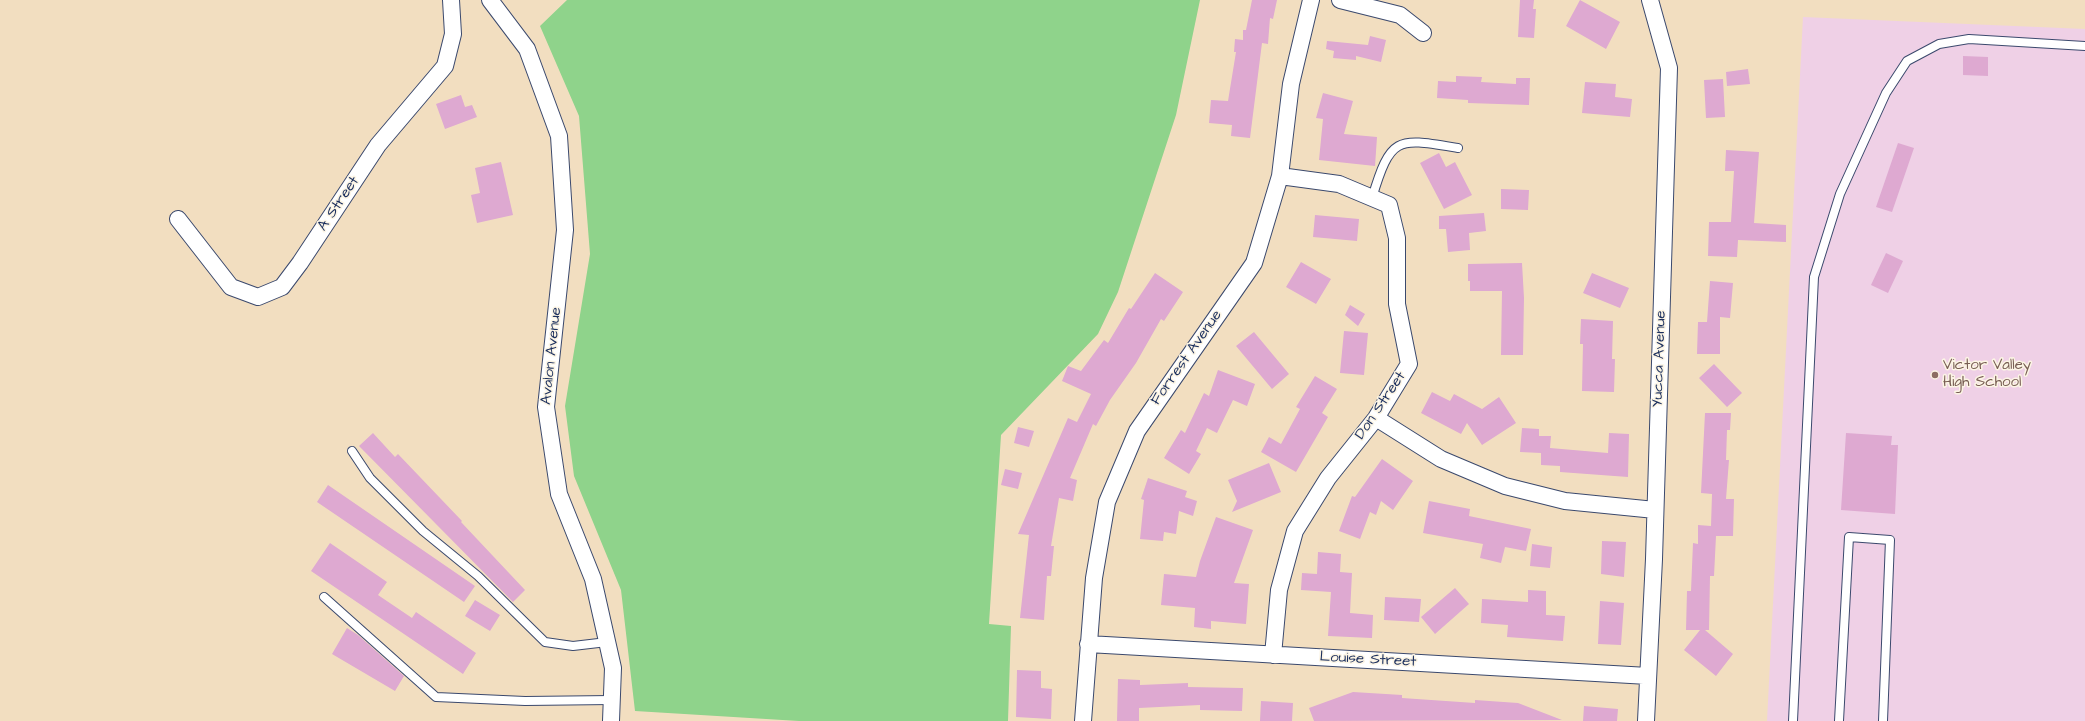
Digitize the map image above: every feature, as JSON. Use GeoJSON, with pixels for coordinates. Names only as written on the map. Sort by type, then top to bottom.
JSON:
{"type":"FeatureCollection","features":[{"type":"Feature","properties":{"kind":"street","name":"A Street"},"geometry":{"type":"LineString","coordinates":[[178,219],[231,287],[258,296],[282,287],[300,264],[378,144],[445,66],[453,34],[451,0]]}},
{"type":"Feature","properties":{"kind":"street","name":"Avalon Avenue"},"geometry":{"type":"LineString","coordinates":[[490,0],[527,49],[559,136],[565,230],[546,408],[559,494],[593,579],[613,668],[611,721]]}},
{"type":"Feature","properties":{"kind":"street","name":"Forrest Avenue"},"geometry":{"type":"LineString","coordinates":[[1083,721],[1094,578],[1107,502],[1137,431],[1254,263],[1280,176],[1291,84],[1311,0]]}},
{"type":"Feature","properties":{"kind":"street"},"geometry":{"type":"LineString","coordinates":[[1340,0],[1400,15],[1422,33]]}},
{"type":"Feature","properties":{"kind":"street","name":"Yucca Avenue"},"geometry":{"type":"LineString","coordinates":[[1646,721],[1655,510],[1669,68],[1650,0]]}},
{"type":"Feature","properties":{"kind":"street","name":"Don Street"},"geometry":{"type":"LineString","coordinates":[[1273,655],[1279,590],[1295,531],[1328,478],[1376,418],[1409,364],[1397,304],[1397,238],[1389,205],[1339,184],[1280,176]]}},
{"type":"Feature","properties":{"kind":"street"},"geometry":{"type":"LineString","coordinates":[[1376,418],[1441,459],[1505,486],[1565,501],[1655,510]]}},
{"type":"Feature","properties":{"kind":"street","name":"Louise Street"},"geometry":{"type":"LineString","coordinates":[[1088,644],[1648,676]]}},
{"type":"Feature","properties":{"kind":"lane"},"geometry":{"type":"LineString","coordinates":[[1793,721],[1814,277],[1840,194],[1886,93],[1907,61],[1939,44],[1970,39],[2085,46]]}},
{"type":"Feature","properties":{"kind":"lane"},"geometry":{"type":"LineString","coordinates":[[1372,198],[1380,173],[1389,155],[1397,146],[1407,142],[1458,148]]}},
{"type":"Feature","properties":{"kind":"lane"},"geometry":{"type":"LineString","coordinates":[[352,451],[370,478],[423,531],[478,576],[545,642],[573,646],[607,642]]}},
{"type":"Feature","properties":{"kind":"lane"},"geometry":{"type":"LineString","coordinates":[[1839,721],[1849,537],[1890,540],[1883,721]]}},
{"type":"Feature","properties":{"kind":"lane"},"geometry":{"type":"LineString","coordinates":[[324,597],[436,697],[525,701],[612,700]]}},
{"type":"Feature","properties":{"kind":"shaded area","name":"Victor Valley High School"},"geometry":{"type":"Polygon","coordinates":[[[1803,17],[2085,29],[2085,721],[1767,721],[1803,17]]]}},
{"type":"Feature","properties":{"kind":"green space"},"geometry":{"type":"Polygon","coordinates":[[[567,0],[1200,0],[1176,115],[1118,292],[1098,334],[1001,435],[989,624],[1011,626],[1008,721],[799,721],[635,711],[621,590],[574,476],[565,406],[590,254],[579,116],[540,26],[567,0]]]}},
{"type":"Feature","properties":{"kind":"building"},"geometry":{"type":"Polygon","coordinates":[[[1252,0],[1277,0],[1273,19],[1270,18],[1268,44],[1262,43],[1250,138],[1231,136],[1232,125],[1209,123],[1211,100],[1228,101],[1236,52],[1234,52],[1235,39],[1243,40],[1243,30],[1246,30],[1252,0]]]}},
{"type":"Feature","properties":{"kind":"building"},"geometry":{"type":"Polygon","coordinates":[[[1520,0],[1534,0],[1533,9],[1536,9],[1534,38],[1518,37],[1520,0]]]}},
{"type":"Feature","properties":{"kind":"building"},"geometry":{"type":"Polygon","coordinates":[[[1580,0],[1620,22],[1606,49],[1566,26],[1580,0]]]}},
{"type":"Feature","properties":{"kind":"building"},"geometry":{"type":"Polygon","coordinates":[[[1370,36],[1386,40],[1381,62],[1356,56],[1356,60],[1333,58],[1334,51],[1326,49],[1327,41],[1368,45],[1370,36]]]}},
{"type":"Feature","properties":{"kind":"building"},"geometry":{"type":"Polygon","coordinates":[[[1963,56],[1988,57],[1988,76],[1963,75],[1963,56]]]}},
{"type":"Feature","properties":{"kind":"building"},"geometry":{"type":"Polygon","coordinates":[[[1748,69],[1750,84],[1727,86],[1726,72],[1748,69]]]}},
{"type":"Feature","properties":{"kind":"building"},"geometry":{"type":"Polygon","coordinates":[[[1456,76],[1482,77],[1481,82],[1516,84],[1516,78],[1530,78],[1529,105],[1468,103],[1468,100],[1437,98],[1438,81],[1456,82],[1456,76]]]}},
{"type":"Feature","properties":{"kind":"building"},"geometry":{"type":"Polygon","coordinates":[[[1723,79],[1725,117],[1706,118],[1704,80],[1723,79]]]}},
{"type":"Feature","properties":{"kind":"building"},"geometry":{"type":"Polygon","coordinates":[[[1585,82],[1616,84],[1615,97],[1632,99],[1630,117],[1582,113],[1585,82]]]}},
{"type":"Feature","properties":{"kind":"building"},"geometry":{"type":"Polygon","coordinates":[[[1323,93],[1353,101],[1344,134],[1377,137],[1375,166],[1319,160],[1323,119],[1316,118],[1323,93]]]}},
{"type":"Feature","properties":{"kind":"building"},"geometry":{"type":"Polygon","coordinates":[[[461,95],[465,107],[472,105],[477,117],[445,129],[436,104],[461,95]]]}},
{"type":"Feature","properties":{"kind":"building"},"geometry":{"type":"Polygon","coordinates":[[[1898,143],[1914,148],[1892,212],[1876,207],[1898,143]]]}},
{"type":"Feature","properties":{"kind":"building"},"geometry":{"type":"Polygon","coordinates":[[[1726,150],[1759,152],[1754,223],[1786,225],[1786,242],[1738,240],[1737,257],[1708,256],[1709,222],[1731,222],[1734,171],[1725,171],[1726,150]]]}},
{"type":"Feature","properties":{"kind":"building"},"geometry":{"type":"Polygon","coordinates":[[[1439,153],[1446,167],[1455,162],[1472,195],[1444,209],[1420,163],[1439,153]]]}},
{"type":"Feature","properties":{"kind":"building"},"geometry":{"type":"Polygon","coordinates":[[[501,162],[513,215],[477,223],[471,195],[480,193],[475,168],[501,162]]]}},
{"type":"Feature","properties":{"kind":"building"},"geometry":{"type":"Polygon","coordinates":[[[1501,189],[1529,190],[1528,210],[1501,209],[1501,189]]]}},
{"type":"Feature","properties":{"kind":"building"},"geometry":{"type":"Polygon","coordinates":[[[1484,213],[1486,231],[1469,233],[1470,250],[1448,252],[1446,229],[1439,229],[1439,216],[1484,213]]]}},
{"type":"Feature","properties":{"kind":"building"},"geometry":{"type":"Polygon","coordinates":[[[1315,215],[1359,219],[1357,241],[1313,237],[1315,215]]]}},
{"type":"Feature","properties":{"kind":"building"},"geometry":{"type":"Polygon","coordinates":[[[1886,253],[1903,261],[1888,293],[1871,285],[1886,253]]]}},
{"type":"Feature","properties":{"kind":"building"},"geometry":{"type":"Polygon","coordinates":[[[1301,262],[1331,279],[1316,304],[1286,287],[1301,262]]]}},
{"type":"Feature","properties":{"kind":"building"},"geometry":{"type":"Polygon","coordinates":[[[1522,263],[1524,298],[1523,355],[1501,355],[1502,291],[1470,291],[1470,281],[1468,281],[1468,264],[1522,263]]]}},
{"type":"Feature","properties":{"kind":"building"},"geometry":{"type":"Polygon","coordinates":[[[1155,273],[1183,292],[1164,321],[1161,319],[1136,363],[1110,400],[1096,426],[1093,424],[1070,478],[1077,480],[1073,501],[1059,498],[1051,546],[1054,546],[1051,576],[1047,576],[1044,620],[1020,618],[1029,535],[1018,534],[1068,418],[1077,422],[1091,394],[1062,381],[1068,366],[1081,371],[1104,340],[1108,343],[1129,308],[1131,309],[1155,273]]]}},
{"type":"Feature","properties":{"kind":"building"},"geometry":{"type":"Polygon","coordinates":[[[1592,273],[1629,288],[1620,308],[1583,293],[1592,273]]]}},
{"type":"Feature","properties":{"kind":"building"},"geometry":{"type":"Polygon","coordinates":[[[1710,281],[1733,283],[1730,318],[1720,317],[1720,354],[1697,354],[1698,322],[1707,322],[1710,281]]]}},
{"type":"Feature","properties":{"kind":"building"},"geometry":{"type":"Polygon","coordinates":[[[1350,305],[1365,314],[1358,326],[1345,315],[1350,305]]]}},
{"type":"Feature","properties":{"kind":"building"},"geometry":{"type":"Polygon","coordinates":[[[1581,319],[1613,321],[1612,359],[1615,359],[1614,392],[1582,391],[1583,344],[1580,344],[1581,319]]]}},
{"type":"Feature","properties":{"kind":"building"},"geometry":{"type":"Polygon","coordinates":[[[1344,331],[1368,333],[1364,375],[1340,373],[1344,331]]]}},
{"type":"Feature","properties":{"kind":"building"},"geometry":{"type":"Polygon","coordinates":[[[1254,332],[1289,374],[1272,389],[1236,346],[1254,332]]]}},
{"type":"Feature","properties":{"kind":"building"},"geometry":{"type":"Polygon","coordinates":[[[1714,364],[1742,393],[1727,407],[1699,378],[1714,364]]]}},
{"type":"Feature","properties":{"kind":"building"},"geometry":{"type":"Polygon","coordinates":[[[1218,370],[1255,384],[1247,406],[1233,400],[1217,433],[1207,428],[1196,451],[1201,454],[1189,474],[1164,458],[1181,430],[1185,433],[1204,393],[1209,396],[1218,370]]]}},
{"type":"Feature","properties":{"kind":"building"},"geometry":{"type":"Polygon","coordinates":[[[1315,376],[1337,389],[1322,413],[1328,417],[1296,472],[1261,452],[1269,437],[1281,444],[1300,409],[1296,407],[1315,376]]]}},
{"type":"Feature","properties":{"kind":"building"},"geometry":{"type":"Polygon","coordinates":[[[1432,392],[1450,401],[1454,394],[1482,409],[1499,397],[1516,423],[1482,445],[1467,423],[1461,434],[1421,413],[1432,392]]]}},
{"type":"Feature","properties":{"kind":"building"},"geometry":{"type":"Polygon","coordinates":[[[1705,413],[1731,413],[1730,430],[1727,430],[1726,460],[1729,460],[1726,499],[1734,499],[1733,536],[1716,536],[1714,576],[1710,576],[1709,630],[1705,630],[1733,654],[1716,676],[1684,650],[1700,630],[1686,630],[1687,591],[1691,591],[1693,543],[1698,544],[1698,525],[1711,526],[1712,494],[1701,493],[1705,413]]]}},
{"type":"Feature","properties":{"kind":"building"},"geometry":{"type":"Polygon","coordinates":[[[1018,427],[1034,431],[1029,447],[1014,443],[1018,427]]]}},
{"type":"Feature","properties":{"kind":"building"},"geometry":{"type":"Polygon","coordinates":[[[1522,428],[1539,429],[1539,436],[1551,436],[1550,448],[1608,453],[1609,433],[1629,434],[1628,477],[1560,472],[1560,466],[1541,465],[1541,453],[1520,452],[1522,428]]]}},
{"type":"Feature","properties":{"kind":"building"},"geometry":{"type":"Polygon","coordinates":[[[373,433],[395,457],[398,454],[525,590],[513,602],[359,446],[373,433]]]}},
{"type":"Feature","properties":{"kind":"building"},"geometry":{"type":"Polygon","coordinates":[[[1846,433],[1892,436],[1891,445],[1898,445],[1895,514],[1841,510],[1846,433]]]}},
{"type":"Feature","properties":{"kind":"building"},"geometry":{"type":"Polygon","coordinates":[[[1382,459],[1413,481],[1393,510],[1381,501],[1376,515],[1370,512],[1360,539],[1339,531],[1352,496],[1355,497],[1382,459]]]}},
{"type":"Feature","properties":{"kind":"building"},"geometry":{"type":"Polygon","coordinates":[[[1269,463],[1281,492],[1232,512],[1237,501],[1228,480],[1269,463]]]}},
{"type":"Feature","properties":{"kind":"building"},"geometry":{"type":"Polygon","coordinates":[[[1005,469],[1022,473],[1018,489],[1001,485],[1005,469]]]}},
{"type":"Feature","properties":{"kind":"building"},"geometry":{"type":"Polygon","coordinates":[[[1148,478],[1187,491],[1185,497],[1197,501],[1193,516],[1179,511],[1176,534],[1164,532],[1163,541],[1140,539],[1144,500],[1141,499],[1148,478]]]}},
{"type":"Feature","properties":{"kind":"building"},"geometry":{"type":"Polygon","coordinates":[[[328,485],[475,586],[464,602],[317,502],[328,485]]]}},
{"type":"Feature","properties":{"kind":"building"},"geometry":{"type":"Polygon","coordinates":[[[1429,501],[1470,509],[1469,516],[1531,529],[1526,551],[1505,547],[1501,563],[1480,558],[1483,544],[1423,533],[1429,501]]]}},
{"type":"Feature","properties":{"kind":"building"},"geometry":{"type":"Polygon","coordinates":[[[1216,517],[1253,530],[1234,583],[1249,584],[1246,624],[1211,621],[1211,629],[1194,627],[1195,608],[1161,605],[1164,574],[1196,577],[1200,561],[1216,517]]]}},
{"type":"Feature","properties":{"kind":"building"},"geometry":{"type":"Polygon","coordinates":[[[1602,541],[1626,542],[1624,577],[1601,574],[1602,541]]]}},
{"type":"Feature","properties":{"kind":"building"},"geometry":{"type":"Polygon","coordinates":[[[330,543],[387,582],[378,595],[412,618],[416,612],[476,653],[463,674],[311,571],[330,543]]]}},
{"type":"Feature","properties":{"kind":"building"},"geometry":{"type":"Polygon","coordinates":[[[1532,544],[1552,547],[1550,568],[1530,566],[1532,544]]]}},
{"type":"Feature","properties":{"kind":"building"},"geometry":{"type":"Polygon","coordinates":[[[1318,552],[1341,554],[1340,572],[1352,573],[1350,613],[1373,615],[1372,638],[1328,636],[1331,592],[1301,590],[1302,573],[1317,574],[1318,552]]]}},
{"type":"Feature","properties":{"kind":"building"},"geometry":{"type":"Polygon","coordinates":[[[1455,588],[1469,604],[1435,634],[1421,617],[1455,588]]]}},
{"type":"Feature","properties":{"kind":"building"},"geometry":{"type":"Polygon","coordinates":[[[1528,590],[1546,591],[1546,615],[1565,616],[1563,641],[1507,637],[1508,625],[1481,623],[1482,599],[1528,602],[1528,590]]]}},
{"type":"Feature","properties":{"kind":"building"},"geometry":{"type":"Polygon","coordinates":[[[1385,597],[1421,599],[1419,622],[1384,620],[1385,597]]]}},
{"type":"Feature","properties":{"kind":"building"},"geometry":{"type":"Polygon","coordinates":[[[475,600],[500,615],[490,631],[465,616],[475,600]]]}},
{"type":"Feature","properties":{"kind":"building"},"geometry":{"type":"Polygon","coordinates":[[[1600,601],[1624,603],[1621,645],[1598,644],[1600,601]]]}},
{"type":"Feature","properties":{"kind":"building"},"geometry":{"type":"Polygon","coordinates":[[[347,628],[358,635],[404,676],[395,691],[332,654],[347,628]]]}},
{"type":"Feature","properties":{"kind":"building"},"geometry":{"type":"Polygon","coordinates":[[[1017,670],[1041,671],[1041,688],[1052,689],[1051,719],[1016,717],[1017,670]]]}},
{"type":"Feature","properties":{"kind":"building"},"geometry":{"type":"Polygon","coordinates":[[[1118,679],[1140,680],[1140,685],[1188,683],[1188,687],[1243,688],[1242,711],[1200,710],[1200,705],[1139,708],[1139,721],[1117,721],[1118,679]]]}},
{"type":"Feature","properties":{"kind":"building"},"geometry":{"type":"Polygon","coordinates":[[[1353,692],[1402,695],[1402,698],[1475,703],[1475,700],[1518,703],[1562,720],[1314,721],[1309,708],[1353,692]]]}},
{"type":"Feature","properties":{"kind":"building"},"geometry":{"type":"Polygon","coordinates":[[[1261,701],[1293,703],[1292,721],[1260,721],[1261,701]]]}},
{"type":"Feature","properties":{"kind":"building"},"geometry":{"type":"Polygon","coordinates":[[[1584,706],[1618,709],[1617,721],[1583,721],[1584,706]]]}},
{"type":"Feature","properties":{"kind":"place","name":"Victor Valley High School"},"geometry":{"type":"Point","coordinates":[1935,375]}}]}
